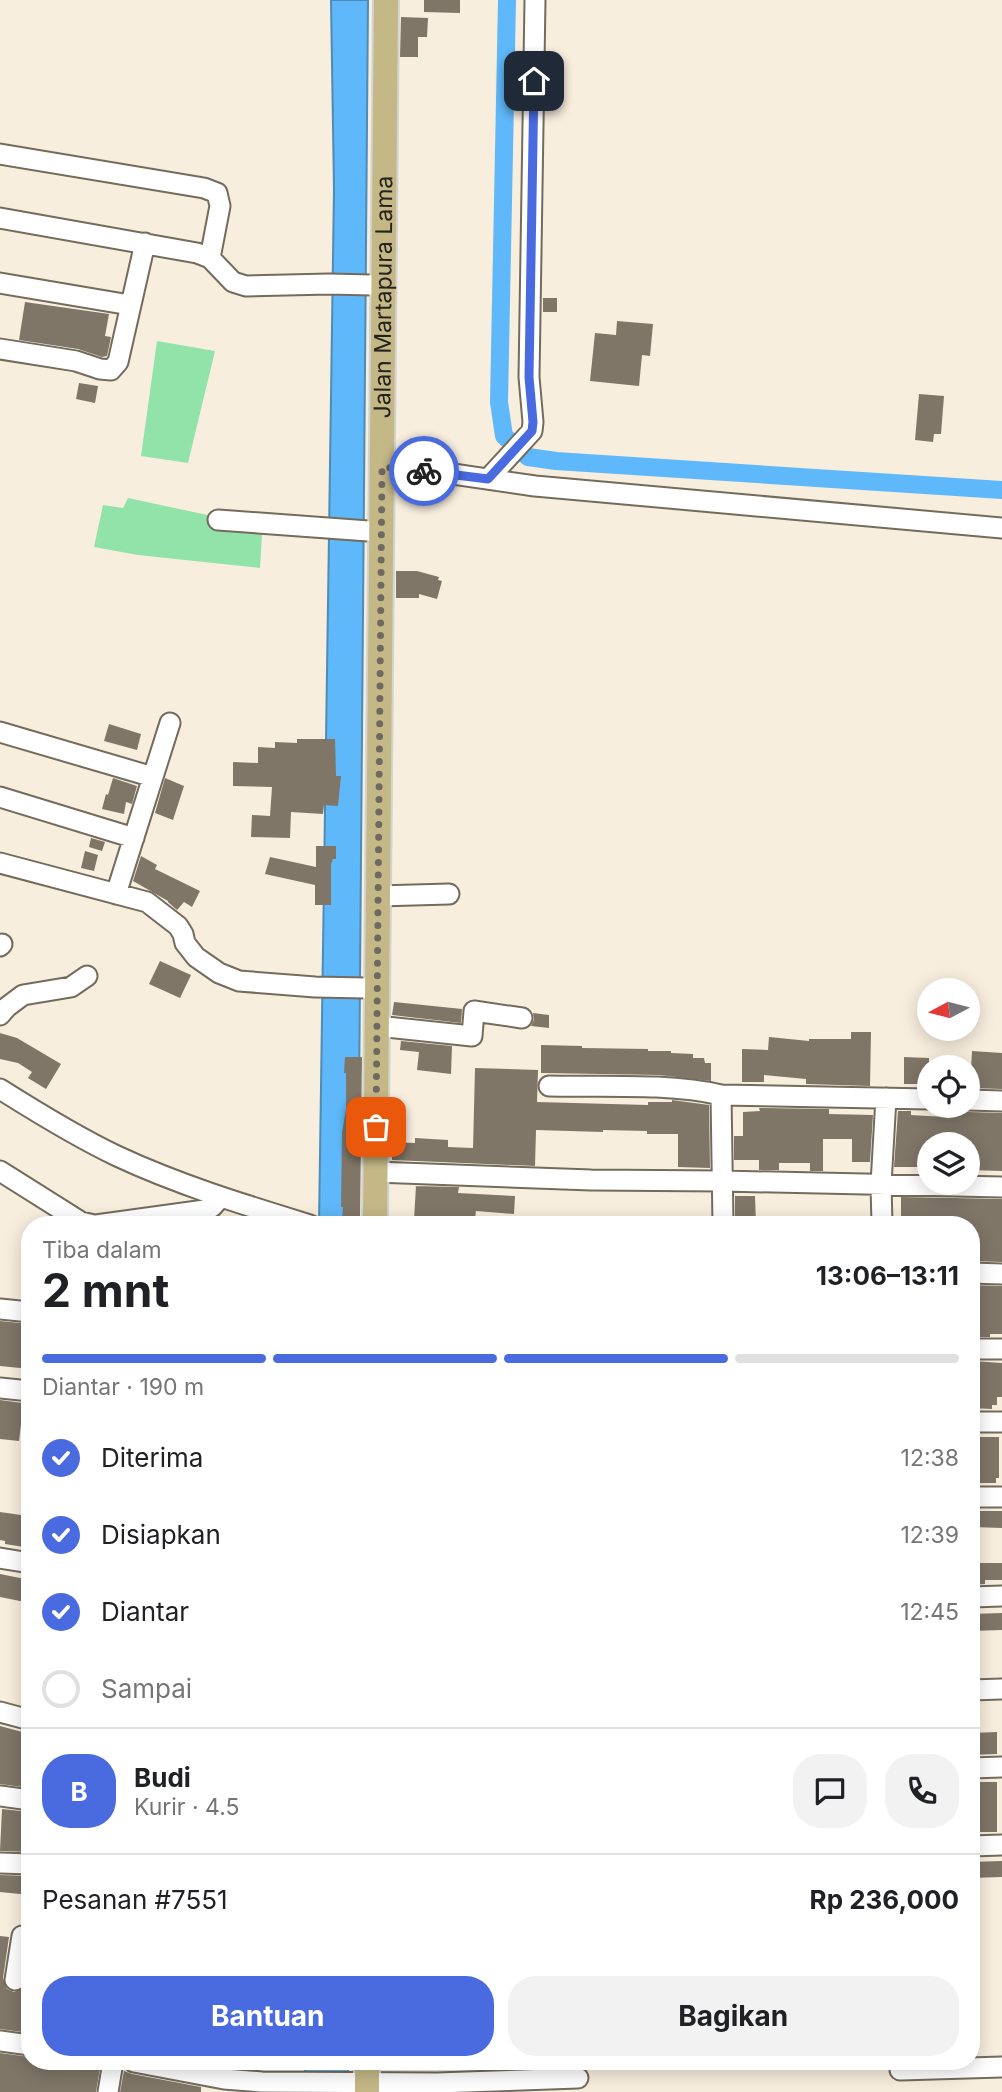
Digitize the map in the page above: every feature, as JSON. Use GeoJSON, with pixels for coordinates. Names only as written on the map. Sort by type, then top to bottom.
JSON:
{"type":"FeatureCollection","features":[{"type":"Feature","properties":{"kind":"main road","name":"Jalan Martapura Lama"},"geometry":{"type":"LineString","coordinates":[[375,1216],[377,1026],[372,990],[378,896],[375,532],[382,467],[378,287],[386,0]]}},
{"type":"Feature","properties":{"kind":"street"},"geometry":{"type":"LineString","coordinates":[[495,472],[532,431],[533,422],[529,377],[535,0]]}},
{"type":"Feature","properties":{"kind":"street"},"geometry":{"type":"LineString","coordinates":[[0,154],[204,188],[217,194],[220,206],[210,258]]}},
{"type":"Feature","properties":{"kind":"street"},"geometry":{"type":"LineString","coordinates":[[0,218],[197,253],[210,258],[233,282],[246,286],[329,284],[378,287]]}},
{"type":"Feature","properties":{"kind":"street"},"geometry":{"type":"LineString","coordinates":[[0,349],[76,360],[111,370],[118,362],[145,243]]}},
{"type":"Feature","properties":{"kind":"street"},"geometry":{"type":"LineString","coordinates":[[0,283],[130,305]]}},
{"type":"Feature","properties":{"kind":"street"},"geometry":{"type":"LineString","coordinates":[[382,467],[495,472],[535,486],[1002,528]]}},
{"type":"Feature","properties":{"kind":"street"},"geometry":{"type":"LineString","coordinates":[[218,520],[375,532]]}},
{"type":"Feature","properties":{"kind":"street"},"geometry":{"type":"LineString","coordinates":[[116,894],[170,723]]}},
{"type":"Feature","properties":{"kind":"street"},"geometry":{"type":"LineString","coordinates":[[0,732],[153,777]]}},
{"type":"Feature","properties":{"kind":"street"},"geometry":{"type":"LineString","coordinates":[[0,797],[134,838]]}},
{"type":"Feature","properties":{"kind":"street"},"geometry":{"type":"LineString","coordinates":[[0,863],[147,902],[178,926],[185,943],[196,957],[219,973],[239,981],[372,990]]}},
{"type":"Feature","properties":{"kind":"street"},"geometry":{"type":"LineString","coordinates":[[378,896],[449,894]]}},
{"type":"Feature","properties":{"kind":"street"},"geometry":{"type":"LineString","coordinates":[[0,1015],[23,995],[71,987],[87,976]]}},
{"type":"Feature","properties":{"kind":"street"},"geometry":{"type":"LineString","coordinates":[[377,1026],[472,1036],[474,1012],[522,1018]]}},
{"type":"Feature","properties":{"kind":"street"},"geometry":{"type":"LineString","coordinates":[[549,1086],[670,1089],[721,1095],[917,1099]]}},
{"type":"Feature","properties":{"kind":"street"},"geometry":{"type":"LineString","coordinates":[[0,1089],[115,1155],[221,1197],[281,1216]]}},
{"type":"Feature","properties":{"kind":"street"},"geometry":{"type":"LineString","coordinates":[[721,1095],[723,1216]]}},
{"type":"Feature","properties":{"kind":"street"},"geometry":{"type":"LineString","coordinates":[[882,1216],[886,1098]]}},
{"type":"Feature","properties":{"kind":"street"},"geometry":{"type":"LineString","coordinates":[[980,1100],[1002,1101]]}},
{"type":"Feature","properties":{"kind":"street"},"geometry":{"type":"LineString","coordinates":[[0,1171],[71,1216]]}},
{"type":"Feature","properties":{"kind":"street"},"geometry":{"type":"LineString","coordinates":[[375,1172],[591,1180],[1002,1187]]}},
{"type":"Feature","properties":{"kind":"street"},"geometry":{"type":"LineString","coordinates":[[161,1216],[205,1210],[221,1197]]}},
{"type":"Feature","properties":{"kind":"street"},"geometry":{"type":"LineString","coordinates":[[980,1273],[1002,1274]]}},
{"type":"Feature","properties":{"kind":"street"},"geometry":{"type":"LineString","coordinates":[[0,1309],[21,1311]]}},
{"type":"Feature","properties":{"kind":"street"},"geometry":{"type":"LineString","coordinates":[[980,1349],[1002,1349]]}},
{"type":"Feature","properties":{"kind":"street"},"geometry":{"type":"LineString","coordinates":[[0,1388],[21,1390]]}},
{"type":"Feature","properties":{"kind":"street"},"geometry":{"type":"LineString","coordinates":[[980,1422],[1002,1422]]}},
{"type":"Feature","properties":{"kind":"street"},"geometry":{"type":"LineString","coordinates":[[980,1497],[1002,1497]]}},
{"type":"Feature","properties":{"kind":"street"},"geometry":{"type":"LineString","coordinates":[[0,1558],[21,1562]]}},
{"type":"Feature","properties":{"kind":"street"},"geometry":{"type":"LineString","coordinates":[[980,1597],[1002,1596]]}},
{"type":"Feature","properties":{"kind":"street"},"geometry":{"type":"LineString","coordinates":[[980,1690],[1002,1689]]}},
{"type":"Feature","properties":{"kind":"street"},"geometry":{"type":"LineString","coordinates":[[0,1712],[21,1718]]}},
{"type":"Feature","properties":{"kind":"street"},"geometry":{"type":"LineString","coordinates":[[980,1768],[1002,1767]]}},
{"type":"Feature","properties":{"kind":"street"},"geometry":{"type":"LineString","coordinates":[[0,1796],[21,1799]]}},
{"type":"Feature","properties":{"kind":"street"},"geometry":{"type":"LineString","coordinates":[[980,1846],[1002,1845]]}},
{"type":"Feature","properties":{"kind":"street"},"geometry":{"type":"LineString","coordinates":[[0,1863],[21,1864]]}},
{"type":"Feature","properties":{"kind":"street"},"geometry":{"type":"LineString","coordinates":[[15,1980],[21,1942]]}},
{"type":"Feature","properties":{"kind":"street"},"geometry":{"type":"LineString","coordinates":[[0,2041],[21,2044]]}},
{"type":"Feature","properties":{"kind":"street"},"geometry":{"type":"LineString","coordinates":[[980,2068],[1002,2067]]}},
{"type":"Feature","properties":{"kind":"street"},"geometry":{"type":"LineString","coordinates":[[108,2092],[112,2070]]}},
{"type":"Feature","properties":{"kind":"street"},"geometry":{"type":"LineString","coordinates":[[191,2070],[224,2079],[291,2083],[364,2080],[437,2084],[578,2078]]}},
{"type":"Feature","properties":{"kind":"green space"},"geometry":{"type":"Polygon","coordinates":[[[157,341],[215,351],[188,463],[141,456],[157,341]]]}},
{"type":"Feature","properties":{"kind":"green space"},"geometry":{"type":"Polygon","coordinates":[[[128,498],[240,522],[262,535],[260,568],[138,555],[94,547],[103,505],[123,508],[128,498]]]}},
{"type":"Feature","properties":{"kind":"water"},"geometry":{"type":"Polygon","coordinates":[[[331,0],[368,0],[358,1216],[319,1216],[334,189],[331,0]]]}},
{"type":"Feature","properties":{"kind":"water"},"geometry":{"type":"Polygon","coordinates":[[[305,2070],[348,2070],[348,2092],[305,2092],[305,2070]]]}},
{"type":"Feature","properties":{"kind":"building"},"geometry":{"type":"Polygon","coordinates":[[[424,0],[460,0],[460,13],[424,12],[424,0]]]}},
{"type":"Feature","properties":{"kind":"building"},"geometry":{"type":"Polygon","coordinates":[[[401,17],[428,18],[427,37],[418,37],[418,57],[400,57],[401,17]]]}},
{"type":"Feature","properties":{"kind":"building"},"geometry":{"type":"Polygon","coordinates":[[[543,298],[557,298],[557,312],[543,312],[543,298]]]}},
{"type":"Feature","properties":{"kind":"building"},"geometry":{"type":"Polygon","coordinates":[[[25,302],[109,314],[105,336],[111,337],[107,356],[19,340],[25,302]]]}},
{"type":"Feature","properties":{"kind":"building"},"geometry":{"type":"Polygon","coordinates":[[[617,321],[653,324],[650,356],[642,355],[639,386],[590,381],[595,333],[616,335],[617,321]]]}},
{"type":"Feature","properties":{"kind":"building"},"geometry":{"type":"Polygon","coordinates":[[[79,383],[98,386],[95,403],[76,399],[79,383]]]}},
{"type":"Feature","properties":{"kind":"building"},"geometry":{"type":"Polygon","coordinates":[[[919,394],[944,396],[941,434],[934,434],[933,442],[915,440],[919,394]]]}},
{"type":"Feature","properties":{"kind":"building"},"geometry":{"type":"Polygon","coordinates":[[[396,571],[417,571],[439,577],[438,580],[442,581],[437,599],[419,594],[419,598],[396,598],[396,571]]]}},
{"type":"Feature","properties":{"kind":"building"},"geometry":{"type":"Polygon","coordinates":[[[109,724],[141,734],[137,750],[104,741],[109,724]]]}},
{"type":"Feature","properties":{"kind":"building"},"geometry":{"type":"Polygon","coordinates":[[[297,739],[335,739],[336,776],[341,776],[338,806],[324,805],[323,814],[291,812],[290,838],[251,837],[252,815],[270,816],[272,787],[233,786],[233,762],[258,763],[258,747],[275,748],[275,742],[297,743],[297,739]]]}},
{"type":"Feature","properties":{"kind":"building"},"geometry":{"type":"Polygon","coordinates":[[[113,778],[137,786],[132,804],[126,802],[124,814],[102,809],[113,778]]]}},
{"type":"Feature","properties":{"kind":"building"},"geometry":{"type":"Polygon","coordinates":[[[165,778],[184,786],[173,820],[155,813],[165,778]]]}},
{"type":"Feature","properties":{"kind":"building"},"geometry":{"type":"Polygon","coordinates":[[[91,838],[105,842],[102,851],[89,847],[91,838]]]}},
{"type":"Feature","properties":{"kind":"building"},"geometry":{"type":"Polygon","coordinates":[[[316,846],[336,846],[336,859],[333,859],[331,864],[331,905],[315,905],[315,885],[265,874],[270,857],[316,867],[316,846]]]}},
{"type":"Feature","properties":{"kind":"building"},"geometry":{"type":"Polygon","coordinates":[[[85,851],[98,855],[94,871],[81,868],[85,851]]]}},
{"type":"Feature","properties":{"kind":"building"},"geometry":{"type":"Polygon","coordinates":[[[141,856],[157,865],[155,869],[200,891],[192,907],[184,902],[177,910],[168,901],[133,881],[141,856]]]}},
{"type":"Feature","properties":{"kind":"building"},"geometry":{"type":"Polygon","coordinates":[[[160,961],[191,975],[180,998],[149,984],[160,961]]]}},
{"type":"Feature","properties":{"kind":"building"},"geometry":{"type":"Polygon","coordinates":[[[394,1002],[462,1009],[461,1023],[392,1015],[394,1002]]]}},
{"type":"Feature","properties":{"kind":"building"},"geometry":{"type":"Polygon","coordinates":[[[533,1013],[549,1015],[549,1028],[531,1026],[533,1013]]]}},
{"type":"Feature","properties":{"kind":"building"},"geometry":{"type":"Polygon","coordinates":[[[851,1032],[871,1032],[870,1086],[806,1084],[806,1079],[764,1075],[764,1082],[742,1082],[742,1049],[768,1050],[769,1037],[809,1041],[851,1039],[851,1032]]]}},
{"type":"Feature","properties":{"kind":"building"},"geometry":{"type":"Polygon","coordinates":[[[0,1033],[17,1038],[61,1064],[46,1089],[28,1078],[32,1072],[18,1063],[0,1059],[0,1033]]]}},
{"type":"Feature","properties":{"kind":"building"},"geometry":{"type":"Polygon","coordinates":[[[401,1041],[452,1046],[451,1074],[417,1070],[419,1052],[400,1050],[401,1041]]]}},
{"type":"Feature","properties":{"kind":"building"},"geometry":{"type":"Polygon","coordinates":[[[541,1045],[648,1049],[693,1054],[693,1058],[704,1058],[705,1063],[711,1063],[711,1081],[659,1075],[541,1073],[541,1045]]]}},
{"type":"Feature","properties":{"kind":"building"},"geometry":{"type":"Polygon","coordinates":[[[972,1051],[1002,1053],[1002,1089],[980,1088],[980,1055],[972,1055],[972,1051]]]}},
{"type":"Feature","properties":{"kind":"building"},"geometry":{"type":"Polygon","coordinates":[[[345,1057],[362,1057],[360,1216],[342,1216],[341,1207],[342,1132],[346,1110],[345,1057]]]}},
{"type":"Feature","properties":{"kind":"building"},"geometry":{"type":"Polygon","coordinates":[[[904,1057],[917,1058],[917,1084],[904,1084],[904,1057]]]}},
{"type":"Feature","properties":{"kind":"building"},"geometry":{"type":"Polygon","coordinates":[[[475,1068],[538,1070],[537,1102],[648,1105],[648,1102],[672,1100],[709,1105],[710,1168],[678,1167],[678,1134],[647,1134],[647,1131],[536,1130],[535,1166],[392,1160],[391,1142],[415,1143],[415,1138],[448,1140],[448,1147],[473,1148],[475,1068]]]}},
{"type":"Feature","properties":{"kind":"building"},"geometry":{"type":"Polygon","coordinates":[[[759,1108],[829,1109],[829,1114],[873,1115],[870,1162],[852,1162],[852,1139],[823,1139],[823,1171],[810,1171],[810,1163],[779,1163],[779,1170],[759,1170],[759,1160],[734,1160],[734,1136],[743,1136],[743,1112],[760,1111],[759,1108]]]}},
{"type":"Feature","properties":{"kind":"building"},"geometry":{"type":"Polygon","coordinates":[[[898,1111],[911,1111],[911,1115],[917,1115],[917,1118],[980,1118],[980,1112],[1002,1113],[1002,1171],[980,1170],[980,1132],[917,1132],[917,1167],[894,1167],[898,1111]]]}},
{"type":"Feature","properties":{"kind":"building"},"geometry":{"type":"Polygon","coordinates":[[[416,1186],[459,1187],[458,1193],[515,1196],[514,1214],[476,1211],[475,1216],[414,1216],[416,1186]]]}},
{"type":"Feature","properties":{"kind":"building"},"geometry":{"type":"Polygon","coordinates":[[[735,1196],[755,1196],[756,1216],[735,1216],[735,1196]]]}},
{"type":"Feature","properties":{"kind":"building"},"geometry":{"type":"Polygon","coordinates":[[[901,1197],[1002,1199],[1002,1262],[980,1261],[980,1216],[901,1216],[901,1197]]]}},
{"type":"Feature","properties":{"kind":"building"},"geometry":{"type":"Polygon","coordinates":[[[980,1285],[1002,1286],[1002,1334],[990,1334],[990,1337],[980,1337],[980,1285]]]}},
{"type":"Feature","properties":{"kind":"building"},"geometry":{"type":"Polygon","coordinates":[[[0,1321],[21,1323],[21,1368],[0,1366],[0,1321]]]}},
{"type":"Feature","properties":{"kind":"building"},"geometry":{"type":"Polygon","coordinates":[[[980,1361],[1002,1363],[1002,1397],[997,1397],[997,1405],[992,1405],[992,1409],[980,1408],[980,1361]]]}},
{"type":"Feature","properties":{"kind":"building"},"geometry":{"type":"Polygon","coordinates":[[[0,1400],[21,1403],[19,1441],[0,1439],[0,1400]]]}},
{"type":"Feature","properties":{"kind":"building"},"geometry":{"type":"Polygon","coordinates":[[[980,1437],[999,1437],[999,1478],[996,1478],[996,1483],[980,1483],[980,1437]]]}},
{"type":"Feature","properties":{"kind":"building"},"geometry":{"type":"Polygon","coordinates":[[[980,1511],[1002,1511],[1002,1528],[980,1527],[980,1511]]]}},
{"type":"Feature","properties":{"kind":"building"},"geometry":{"type":"Polygon","coordinates":[[[0,1512],[21,1515],[21,1547],[5,1544],[5,1541],[0,1540],[0,1512]]]}},
{"type":"Feature","properties":{"kind":"building"},"geometry":{"type":"Polygon","coordinates":[[[980,1563],[1002,1563],[1002,1580],[985,1580],[985,1584],[980,1584],[980,1563]]]}},
{"type":"Feature","properties":{"kind":"building"},"geometry":{"type":"Polygon","coordinates":[[[0,1574],[21,1578],[21,1601],[0,1597],[0,1574]]]}},
{"type":"Feature","properties":{"kind":"building"},"geometry":{"type":"Polygon","coordinates":[[[1002,1613],[1002,1630],[980,1631],[980,1614],[1002,1613]]]}},
{"type":"Feature","properties":{"kind":"building"},"geometry":{"type":"Polygon","coordinates":[[[0,1726],[21,1732],[21,1787],[0,1784],[0,1726]]]}},
{"type":"Feature","properties":{"kind":"building"},"geometry":{"type":"Polygon","coordinates":[[[997,1732],[997,1754],[980,1755],[980,1733],[997,1732]]]}},
{"type":"Feature","properties":{"kind":"building"},"geometry":{"type":"Polygon","coordinates":[[[980,1782],[997,1782],[997,1832],[980,1832],[980,1782]]]}},
{"type":"Feature","properties":{"kind":"building"},"geometry":{"type":"Polygon","coordinates":[[[2,1809],[21,1811],[21,1852],[0,1851],[2,1809]]]}},
{"type":"Feature","properties":{"kind":"building"},"geometry":{"type":"Polygon","coordinates":[[[1002,1861],[1002,1877],[980,1878],[980,1862],[1002,1861]]]}},
{"type":"Feature","properties":{"kind":"building"},"geometry":{"type":"Polygon","coordinates":[[[0,1875],[21,1876],[21,1894],[0,1892],[0,1875]]]}},
{"type":"Feature","properties":{"kind":"building"},"geometry":{"type":"Polygon","coordinates":[[[0,1936],[9,1937],[3,1978],[7,1989],[14,1992],[21,1989],[21,2032],[0,2029],[0,1936]]]}},
{"type":"Feature","properties":{"kind":"building"},"geometry":{"type":"Polygon","coordinates":[[[0,2053],[21,2056],[21,2070],[100,2070],[96,2092],[0,2092],[0,2053]]]}},
{"type":"Feature","properties":{"kind":"building"},"geometry":{"type":"Polygon","coordinates":[[[124,2071],[201,2087],[201,2092],[120,2092],[124,2071]]]}},
{"type":"Feature","properties":{"kind":"waterway"},"geometry":{"type":"LineString","coordinates":[[507,0],[499,402],[504,436],[528,457],[556,461],[1002,490]]}},
{"type":"Feature","properties":{"kind":"way so far"},"geometry":{"type":"LineString","coordinates":[[376,1127],[382,467],[424,471]]}},
{"type":"Feature","properties":{"kind":"route"},"geometry":{"type":"LineString","coordinates":[[424,471],[488,479],[532,431],[529,377],[534,81]]}}]}
